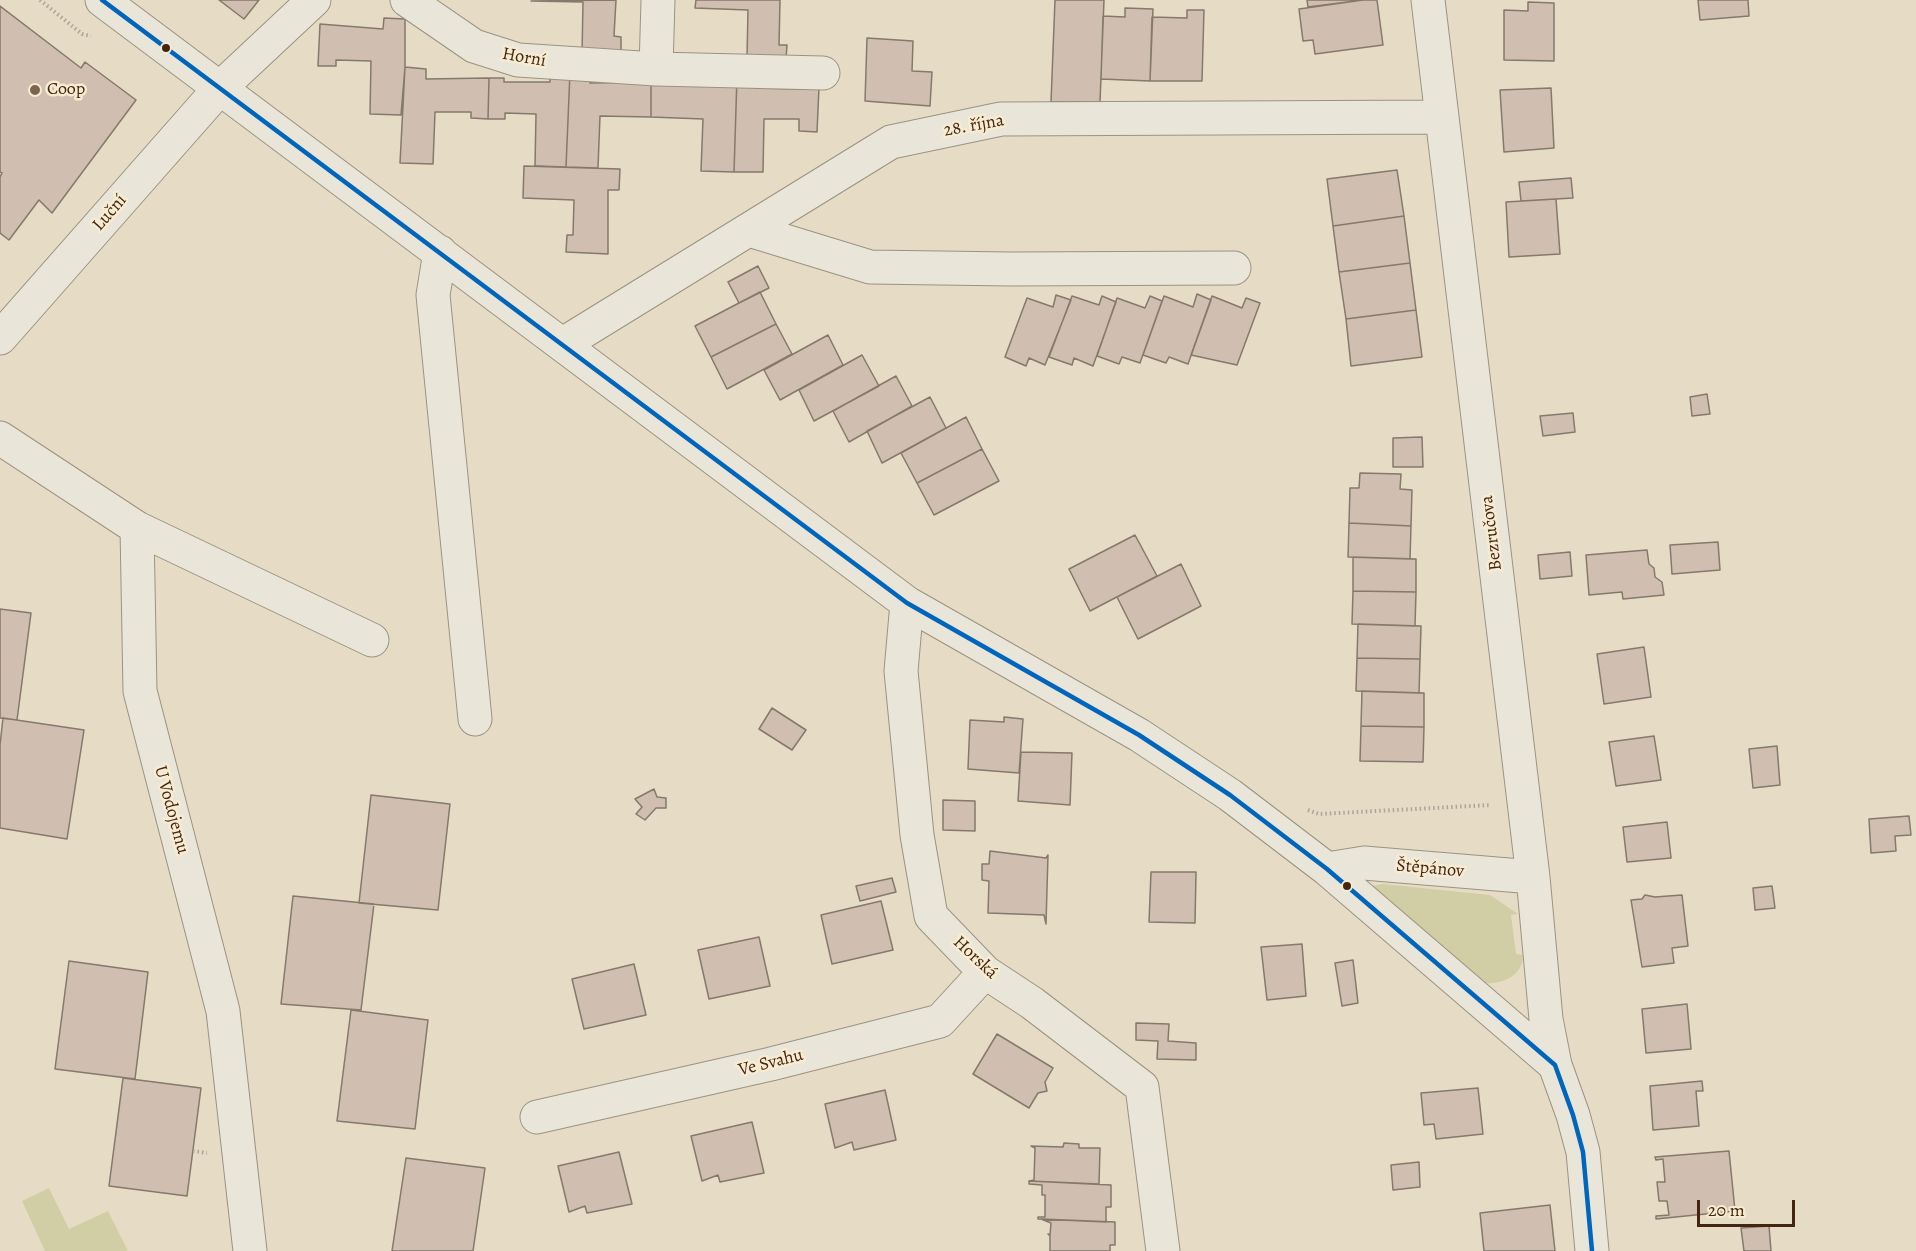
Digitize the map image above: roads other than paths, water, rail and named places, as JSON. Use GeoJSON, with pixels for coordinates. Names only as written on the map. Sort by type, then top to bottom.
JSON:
{"type":"FeatureCollection","features":[{"type":"Feature","properties":{"kind":"street"},"geometry":{"type":"LineString","coordinates":[[102,0],[907,603],[1139,735],[1230,795],[1327,869],[1555,1065],[1573,1115],[1583,1152],[1592,1251]]}},
{"type":"Feature","properties":{"kind":"street","name":"Luční"},"geometry":{"type":"LineString","coordinates":[[0,338],[220,88],[314,0]]}},
{"type":"Feature","properties":{"kind":"street","name":"Horní"},"geometry":{"type":"LineString","coordinates":[[408,0],[474,46],[518,60],[656,69],[823,74]]}},
{"type":"Feature","properties":{"kind":"street"},"geometry":{"type":"LineString","coordinates":[[656,69],[658,0]]}},
{"type":"Feature","properties":{"kind":"street","name":"Bezručova"},"geometry":{"type":"LineString","coordinates":[[1428,0],[1533,877],[1546,1019],[1555,1065]]}},
{"type":"Feature","properties":{"kind":"street","name":"28. října"},"geometry":{"type":"LineString","coordinates":[[563,344],[891,142],[1001,119],[1442,117]]}},
{"type":"Feature","properties":{"kind":"street"},"geometry":{"type":"LineString","coordinates":[[749,230],[870,267],[1234,268]]}},
{"type":"Feature","properties":{"kind":"street"},"geometry":{"type":"LineString","coordinates":[[440,252],[433,295],[475,719]]}},
{"type":"Feature","properties":{"kind":"street"},"geometry":{"type":"LineString","coordinates":[[0,438],[137,528],[372,640]]}},
{"type":"Feature","properties":{"kind":"street","name":"U Vodojemu"},"geometry":{"type":"LineString","coordinates":[[137,528],[140,692],[223,1011],[250,1251]]}},
{"type":"Feature","properties":{"kind":"street","name":"Horská"},"geometry":{"type":"LineString","coordinates":[[907,603],[901,671],[917,835],[931,916],[985,972],[1032,1003],[1142,1087],[1162,1251]]}},
{"type":"Feature","properties":{"kind":"street","name":"Štěpánov"},"geometry":{"type":"LineString","coordinates":[[1327,869],[1364,864],[1533,877]]}},
{"type":"Feature","properties":{"kind":"street","name":"Ve Svahu"},"geometry":{"type":"LineString","coordinates":[[537,1117],[771,1064],[940,1021],[985,972]]}},
{"type":"Feature","properties":{"kind":"place","name":"Coop"},"geometry":{"type":"Point","coordinates":[35,90]}}]}
